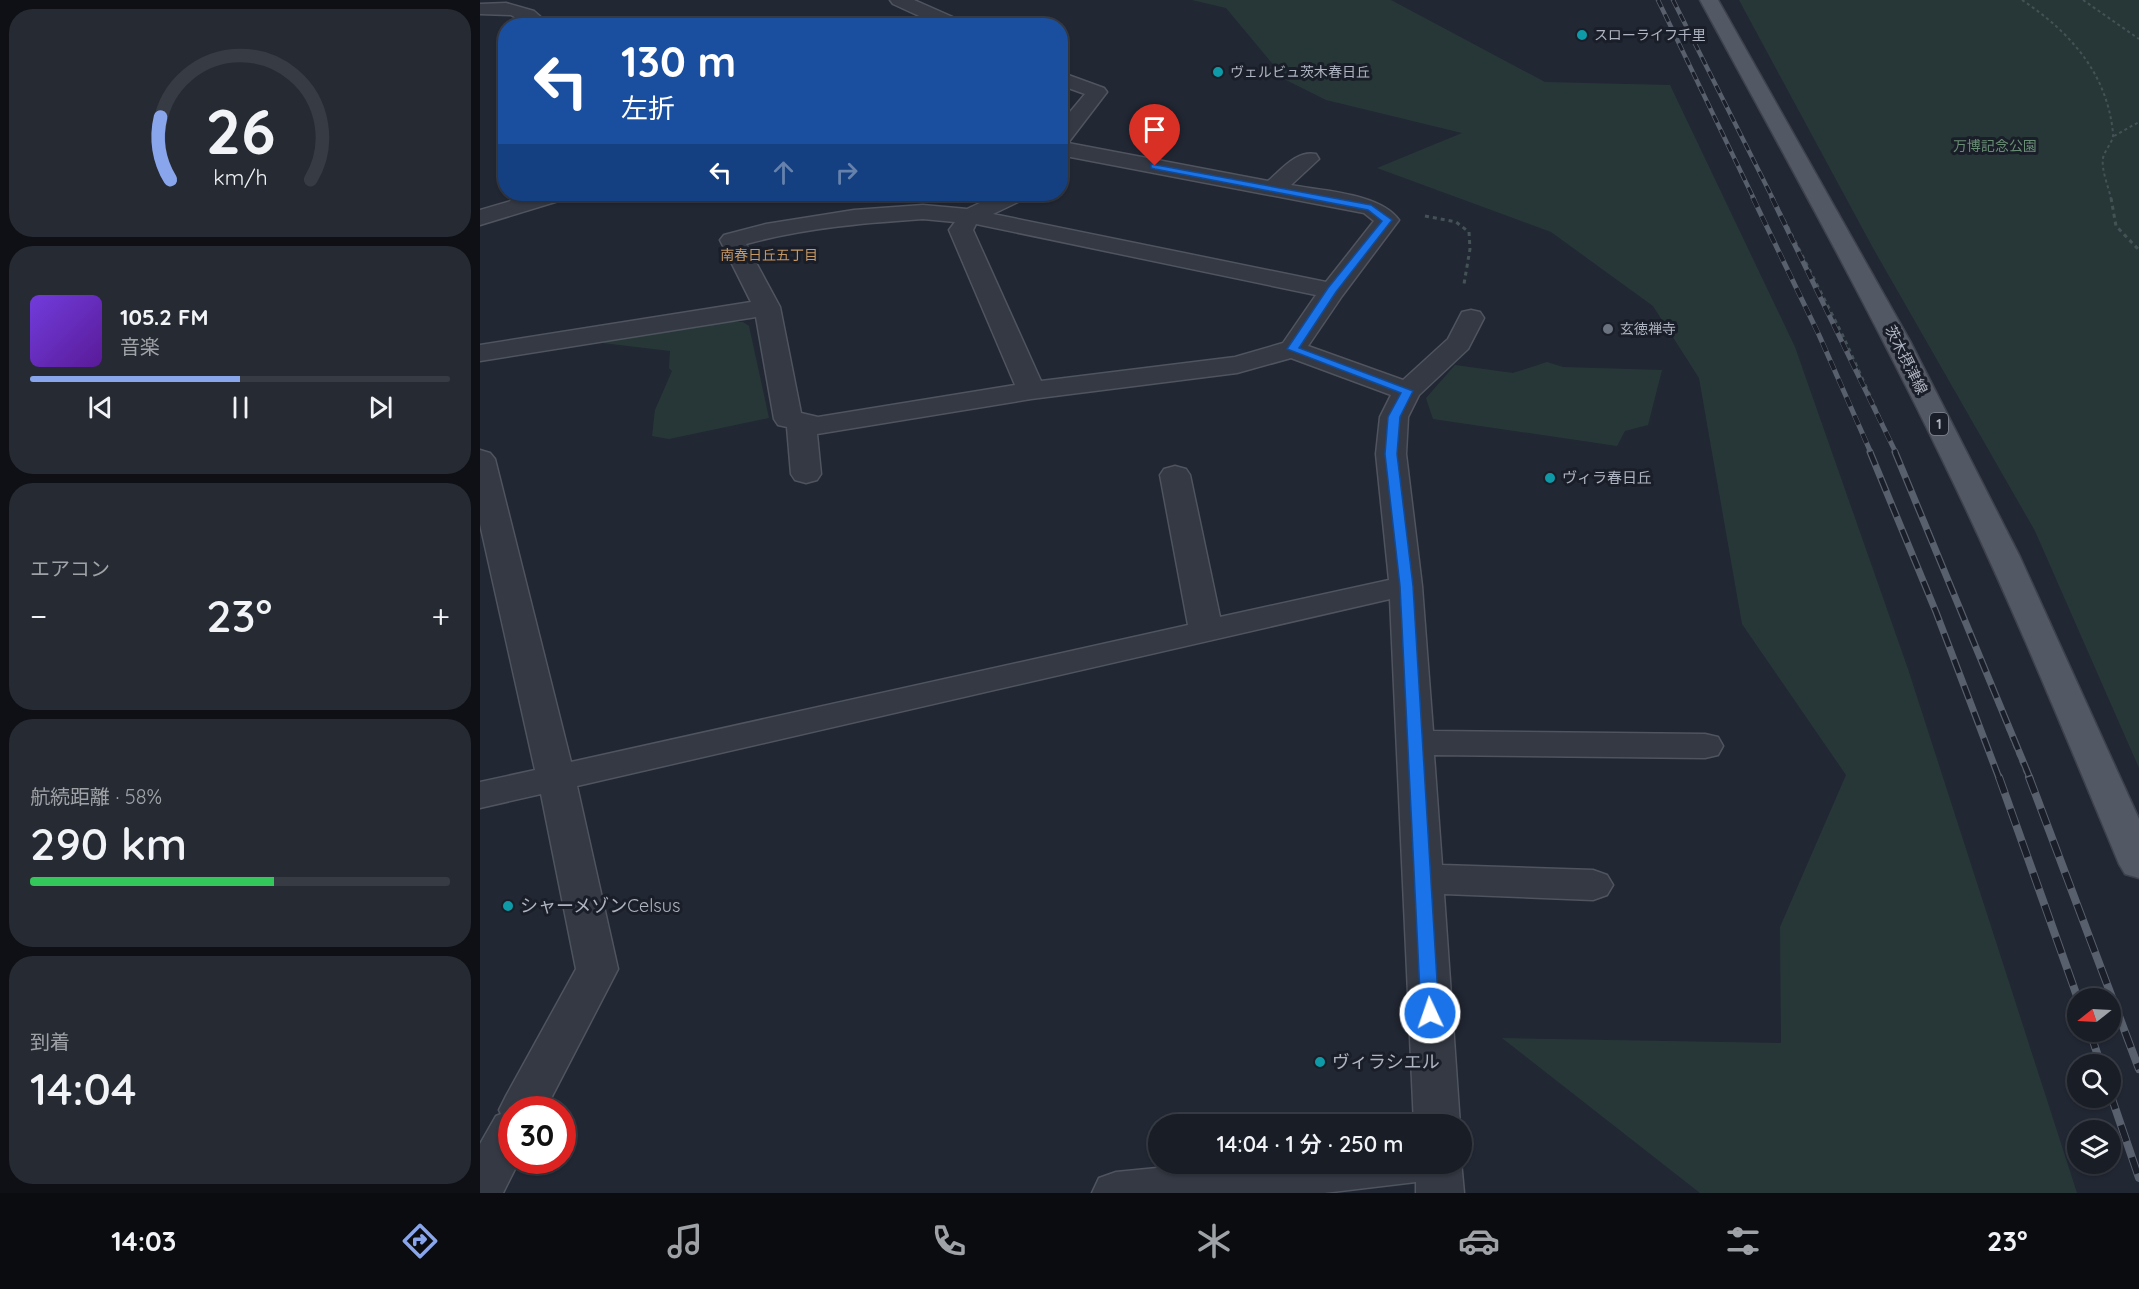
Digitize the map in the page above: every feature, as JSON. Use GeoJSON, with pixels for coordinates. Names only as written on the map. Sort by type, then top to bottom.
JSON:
{"type":"FeatureCollection","features":[{"type":"Feature","properties":{"kind":"main road","name":"茨木摂津線"},"geometry":{"type":"LineString","coordinates":[[1709,0],[1871,293],[1956,457],[2049,656],[2139,864]]}},
{"type":"Feature","properties":{"kind":"street"},"geometry":{"type":"LineString","coordinates":[[899,0],[941,18]]}},
{"type":"Feature","properties":{"kind":"street"},"geometry":{"type":"LineString","coordinates":[[480,9],[515,9],[530,14],[534,18]]}},
{"type":"Feature","properties":{"kind":"street"},"geometry":{"type":"LineString","coordinates":[[1068,81],[1096,92],[1068,129]]}},
{"type":"Feature","properties":{"kind":"street"},"geometry":{"type":"LineString","coordinates":[[1068,150],[1371,207],[1387,220],[1332,291],[1292,349]]}},
{"type":"Feature","properties":{"kind":"street"},"geometry":{"type":"LineString","coordinates":[[1272,189],[1308,159]]}},
{"type":"Feature","properties":{"kind":"street"},"geometry":{"type":"LineString","coordinates":[[480,218],[535,201]]}},
{"type":"Feature","properties":{"kind":"street"},"geometry":{"type":"LineString","coordinates":[[1001,201],[970,216],[961,230],[1031,391]]}},
{"type":"Feature","properties":{"kind":"street"},"geometry":{"type":"LineString","coordinates":[[1332,291],[970,216],[923,213],[854,217],[766,231],[732,240],[767,307],[788,419],[818,426],[1031,391],[1238,365],[1292,349],[1407,391]]}},
{"type":"Feature","properties":{"kind":"street"},"geometry":{"type":"LineString","coordinates":[[480,353],[767,307]]}},
{"type":"Feature","properties":{"kind":"street"},"geometry":{"type":"LineString","coordinates":[[1436,1114],[1406,586],[1391,454],[1394,417],[1407,391],[1459,343],[1471,318]]}},
{"type":"Feature","properties":{"kind":"street"},"geometry":{"type":"LineString","coordinates":[[801,422],[806,474]]}},
{"type":"Feature","properties":{"kind":"street"},"geometry":{"type":"LineString","coordinates":[[480,459],[556,778],[597,969],[529,1096]]}},
{"type":"Feature","properties":{"kind":"street"},"geometry":{"type":"LineString","coordinates":[[1175,475],[1206,630]]}},
{"type":"Feature","properties":{"kind":"street"},"geometry":{"type":"LineString","coordinates":[[480,795],[1406,586]]}},
{"type":"Feature","properties":{"kind":"street"},"geometry":{"type":"LineString","coordinates":[[1415,743],[1705,746]]}},
{"type":"Feature","properties":{"kind":"street"},"geometry":{"type":"LineString","coordinates":[[1422,879],[1593,885]]}},
{"type":"Feature","properties":{"kind":"street"},"geometry":{"type":"LineString","coordinates":[[480,1189],[498,1156]]}},
{"type":"Feature","properties":{"kind":"street"},"geometry":{"type":"LineString","coordinates":[[1116,1193],[1307,1174]]}},
{"type":"Feature","properties":{"kind":"street"},"geometry":{"type":"LineString","coordinates":[[1439,1174],[1440,1193]]}},
{"type":"Feature","properties":{"kind":"path"},"geometry":{"type":"LineString","coordinates":[[2022,0],[2047,17],[2085,56],[2105,95],[2114,136]]}},
{"type":"Feature","properties":{"kind":"path"},"geometry":{"type":"LineString","coordinates":[[2083,0],[2139,39]]}},
{"type":"Feature","properties":{"kind":"path"},"geometry":{"type":"LineString","coordinates":[[2139,122],[2114,136],[2103,159],[2116,226],[2139,250]]}},
{"type":"Feature","properties":{"kind":"path"},"geometry":{"type":"LineString","coordinates":[[1762,176],[1843,336],[1894,448],[2009,727],[2139,1072]]}},
{"type":"Feature","properties":{"kind":"path"},"geometry":{"type":"LineString","coordinates":[[1425,216],[1456,222],[1469,232],[1470,249],[1464,286],[1457,298],[1471,318]]}},
{"type":"Feature","properties":{"kind":"green space"},"geometry":{"type":"Polygon","coordinates":[[[1192,0],[1391,0],[1545,82],[1670,85],[1795,347],[1908,669],[2067,1162],[2067,1174],[2071,1174],[2077,1193],[1700,1193],[1502,1038],[1781,1043],[1780,927],[1846,775],[1742,624],[1699,378],[1653,306],[1551,232],[1377,168],[1462,133],[1326,100],[1286,80],[1226,8],[1192,0]]]}},
{"type":"Feature","properties":{"kind":"green space","name":"万博記念公園"},"geometry":{"type":"Polygon","coordinates":[[[1739,0],[2139,0],[2139,768],[2035,531],[1873,248],[1739,0]]]}},
{"type":"Feature","properties":{"kind":"green space"},"geometry":{"type":"Polygon","coordinates":[[[727,322],[743,322],[749,326],[769,418],[669,439],[652,436],[655,410],[672,371],[669,368],[670,351],[594,342],[727,322]]]}},
{"type":"Feature","properties":{"kind":"green space"},"geometry":{"type":"Polygon","coordinates":[[[1547,362],[1563,367],[1662,370],[1648,425],[1625,431],[1617,446],[1433,419],[1426,398],[1455,365],[1513,373],[1547,362]]]}},
{"type":"Feature","properties":{"kind":"railway"},"geometry":{"type":"LineString","coordinates":[[1658,0],[1754,199]]}},
{"type":"Feature","properties":{"kind":"railway"},"geometry":{"type":"LineString","coordinates":[[1673,0],[1773,199]]}},
{"type":"Feature","properties":{"kind":"railway"},"geometry":{"type":"LineString","coordinates":[[1753,198],[1819,335],[1871,453]]}},
{"type":"Feature","properties":{"kind":"railway"},"geometry":{"type":"LineString","coordinates":[[1772,198],[1896,453]]}},
{"type":"Feature","properties":{"kind":"railway"},"geometry":{"type":"LineString","coordinates":[[1870,452],[1936,612],[1999,778]]}},
{"type":"Feature","properties":{"kind":"railway"},"geometry":{"type":"LineString","coordinates":[[1895,452],[2030,778]]}},
{"type":"Feature","properties":{"kind":"railway"},"geometry":{"type":"LineString","coordinates":[[1999,777],[2074,988]]}},
{"type":"Feature","properties":{"kind":"railway"},"geometry":{"type":"LineString","coordinates":[[2029,777],[2139,1069]]}},
{"type":"Feature","properties":{"kind":"railway"},"geometry":{"type":"LineString","coordinates":[[2093,1042],[2097,1054]]}},
{"type":"Feature","properties":{"kind":"railway"},"geometry":{"type":"LineString","coordinates":[[2115,1108],[2139,1178]]}},
{"type":"Feature","properties":{"kind":"place","name":"スローライフ千里"},"geometry":{"type":"Point","coordinates":[1582,35]}},
{"type":"Feature","properties":{"kind":"place","name":"ヴェルビュ茨木春日丘"},"geometry":{"type":"Point","coordinates":[1218,72]}},
{"type":"Feature","properties":{"kind":"place","name":"玄徳禅寺"},"geometry":{"type":"Point","coordinates":[1608,329]}},
{"type":"Feature","properties":{"kind":"place","name":"ヴィラ春日丘"},"geometry":{"type":"Point","coordinates":[1550,478]}},
{"type":"Feature","properties":{"kind":"place","name":"シャーメゾンCelsus"},"geometry":{"type":"Point","coordinates":[508,906]}},
{"type":"Feature","properties":{"kind":"place","name":"ヴィラシエル"},"geometry":{"type":"Point","coordinates":[1320,1062]}},
{"type":"Feature","properties":{"kind":"district","name":"南春日丘五丁目"},"geometry":{"type":"Point","coordinates":[769,255]}},
{"type":"Feature","properties":{"kind":"route"},"geometry":{"type":"LineString","coordinates":[[1155,166],[1371,207],[1387,220],[1332,291],[1292,349],[1407,391],[1394,417],[1391,454],[1406,586],[1430,1013]]}}]}
